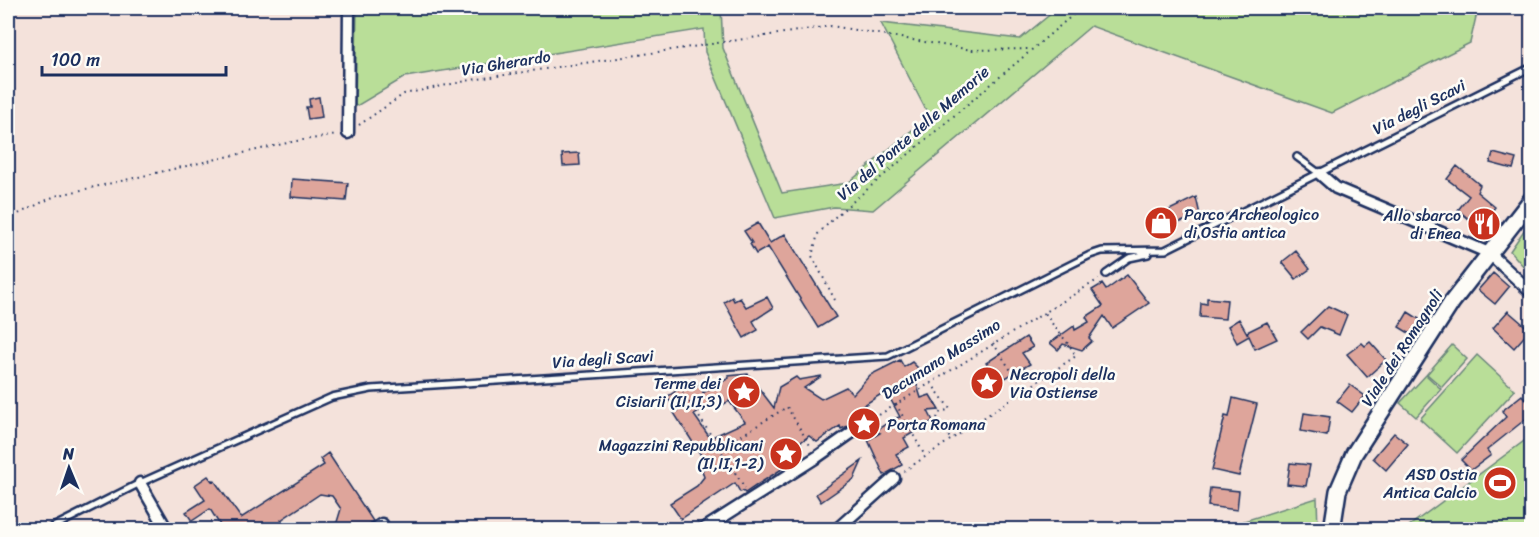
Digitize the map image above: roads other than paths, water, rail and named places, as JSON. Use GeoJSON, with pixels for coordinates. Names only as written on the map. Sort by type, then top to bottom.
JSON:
{"type":"FeatureCollection","features":[{"type":"Feature","properties":{"kind":"main road","name":"Viale dei Romagnoli"},"geometry":{"type":"LineString","coordinates":[[1332,530],[1338,491],[1354,454],[1448,308],[1532,199]]}},
{"type":"Feature","properties":{"kind":"street"},"geometry":{"type":"LineString","coordinates":[[348,133],[349,8]]}},
{"type":"Feature","properties":{"kind":"street"},"geometry":{"type":"LineString","coordinates":[[1320,174],[1336,188],[1490,253],[1532,293]]}},
{"type":"Feature","properties":{"kind":"street"},"geometry":{"type":"LineString","coordinates":[[702,530],[817,458],[864,424]]}},
{"type":"Feature","properties":{"kind":"street"},"geometry":{"type":"LineString","coordinates":[[836,530],[894,478]]}},
{"type":"Feature","properties":{"kind":"street"},"geometry":{"type":"LineString","coordinates":[[140,483],[167,530]]}},
{"type":"Feature","properties":{"kind":"lane","name":"Via degli Scavi"},"geometry":{"type":"LineString","coordinates":[[1106,274],[1129,258],[1166,250],[1532,67]]}},
{"type":"Feature","properties":{"kind":"lane"},"geometry":{"type":"LineString","coordinates":[[1297,157],[1320,174]]}},
{"type":"Feature","properties":{"kind":"lane","name":"Via degli Scavi"},"geometry":{"type":"LineString","coordinates":[[47,530],[140,483],[332,397],[371,388],[888,356],[1090,255],[1102,251],[1166,250]]}},
{"type":"Feature","properties":{"kind":"place","name":"Parco Archeologico di Ostia antica"},"geometry":{"type":"Point","coordinates":[1161,223]}},
{"type":"Feature","properties":{"kind":"place","name":"Allo sbarco di Enea"},"geometry":{"type":"Point","coordinates":[1484,224]}},
{"type":"Feature","properties":{"kind":"place","name":"Necropoli della Via Ostiense"},"geometry":{"type":"Point","coordinates":[987,383]}},
{"type":"Feature","properties":{"kind":"place","name":"Terme dei Cisiarii (II,II,3)"},"geometry":{"type":"Point","coordinates":[744,392]}},
{"type":"Feature","properties":{"kind":"place","name":"Porta Romana"},"geometry":{"type":"Point","coordinates":[864,424]}},
{"type":"Feature","properties":{"kind":"place","name":"Magazzini Repubblicani (II,II,1-2)"},"geometry":{"type":"Point","coordinates":[786,454]}},
{"type":"Feature","properties":{"kind":"place","name":"ASD Ostia Antica Calcio"},"geometry":{"type":"Point","coordinates":[1500,483]}}]}
